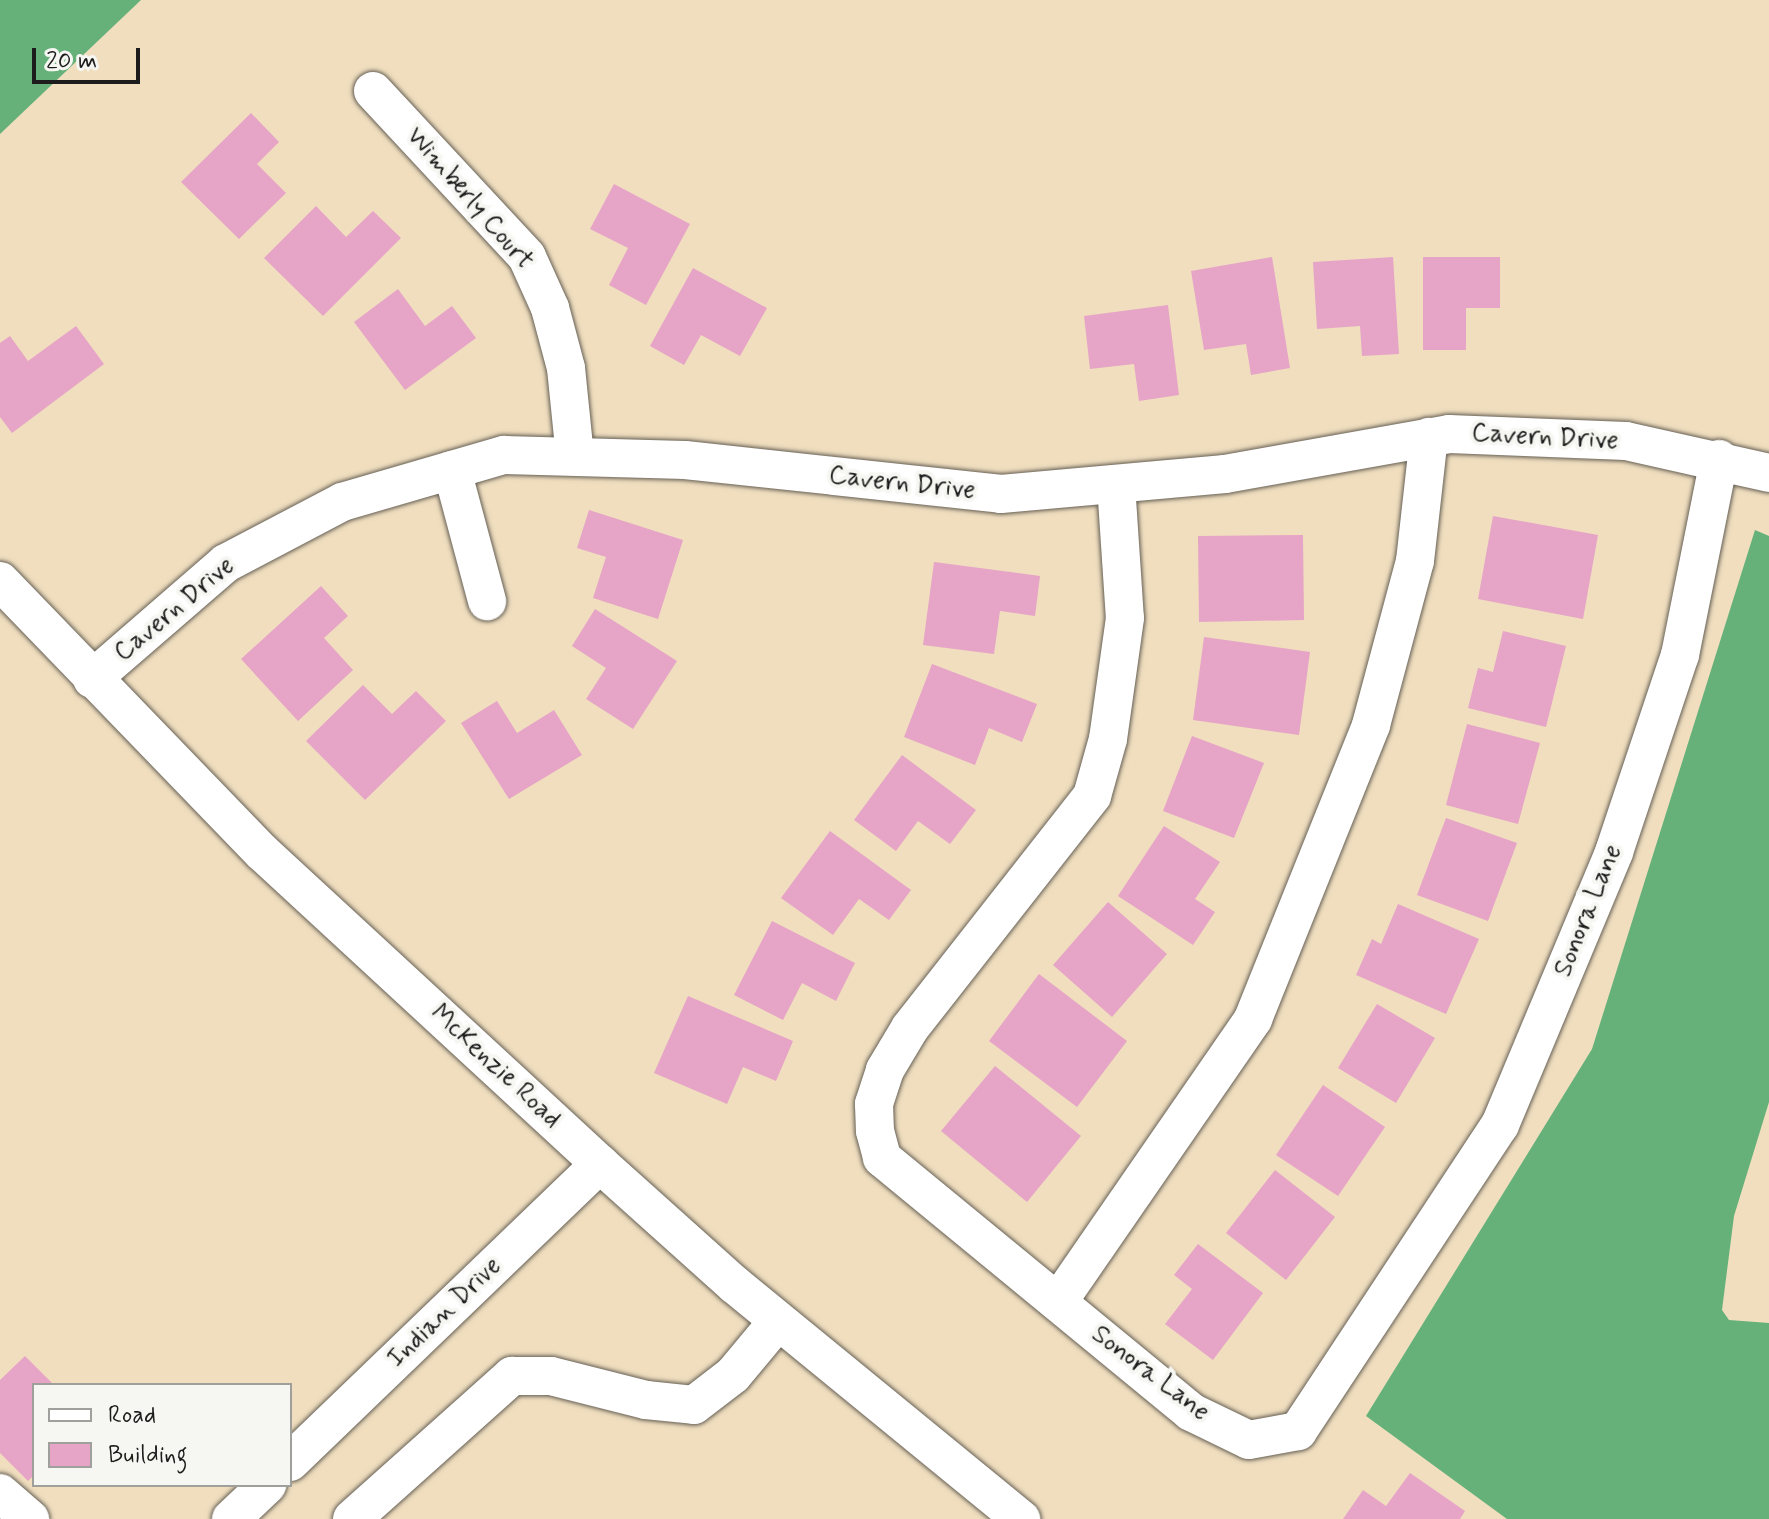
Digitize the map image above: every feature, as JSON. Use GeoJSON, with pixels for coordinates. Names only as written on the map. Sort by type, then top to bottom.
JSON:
{"type":"FeatureCollection","features":[{"type":"Feature","properties":{"kind":"street","name":"Wimberly Court"},"geometry":{"type":"LineString","coordinates":[[373,91],[527,257],[550,308],[566,368],[575,457]]}},
{"type":"Feature","properties":{"kind":"street","name":"Cavern Drive"},"geometry":{"type":"LineString","coordinates":[[92,679],[226,563],[342,502],[504,455],[685,460],[1001,494],[1225,474],[1429,437],[1626,441],[1719,459],[1769,473]]}},
{"type":"Feature","properties":{"kind":"street"},"geometry":{"type":"LineString","coordinates":[[1058,1302],[1253,1019],[1371,725],[1415,561],[1429,437]]}},
{"type":"Feature","properties":{"kind":"street","name":"Sonora Lane"},"geometry":{"type":"LineString","coordinates":[[1116,484],[1125,618],[1108,739],[1092,796],[910,1028],[885,1070],[874,1104],[882,1158],[1191,1412],[1249,1440],[1298,1431],[1500,1125],[1614,852],[1680,655],[1719,459]]}},
{"type":"Feature","properties":{"kind":"street"},"geometry":{"type":"LineString","coordinates":[[452,470],[487,601]]}},
{"type":"Feature","properties":{"kind":"street","name":"McKenzie Road"},"geometry":{"type":"LineString","coordinates":[[0,581],[263,853],[600,1164],[778,1321],[1021,1519]]}},
{"type":"Feature","properties":{"kind":"street","name":"Indian Drive"},"geometry":{"type":"LineString","coordinates":[[292,1460],[600,1164]]}},
{"type":"Feature","properties":{"kind":"street"},"geometry":{"type":"LineString","coordinates":[[352,1519],[512,1376],[551,1376],[646,1400],[694,1405],[733,1375],[778,1321]]}},
{"type":"Feature","properties":{"kind":"street"},"geometry":{"type":"LineString","coordinates":[[231,1519],[265,1487]]}},
{"type":"Feature","properties":{"kind":"street"},"geometry":{"type":"LineString","coordinates":[[0,1493],[30,1519]]}},
{"type":"Feature","properties":{"kind":"green space"},"geometry":{"type":"Polygon","coordinates":[[[0,0],[141,0],[0,134],[0,0]]]}},
{"type":"Feature","properties":{"kind":"green space"},"geometry":{"type":"Polygon","coordinates":[[[1755,530],[1769,536],[1769,1102],[1734,1216],[1722,1310],[1729,1320],[1769,1323],[1769,1519],[1507,1519],[1366,1416],[1592,1049],[1755,530]]]}},
{"type":"Feature","properties":{"kind":"building"},"geometry":{"type":"Polygon","coordinates":[[[251,113],[279,142],[257,164],[286,193],[239,239],[181,182],[251,113]]]}},
{"type":"Feature","properties":{"kind":"building"},"geometry":{"type":"Polygon","coordinates":[[[614,184],[690,224],[646,305],[609,285],[628,248],[590,229],[614,184]]]}},
{"type":"Feature","properties":{"kind":"building"},"geometry":{"type":"Polygon","coordinates":[[[316,206],[346,237],[373,211],[401,238],[323,316],[264,258],[316,206]]]}},
{"type":"Feature","properties":{"kind":"building"},"geometry":{"type":"Polygon","coordinates":[[[1272,257],[1290,368],[1251,375],[1246,344],[1204,350],[1191,271],[1272,257]]]}},
{"type":"Feature","properties":{"kind":"building"},"geometry":{"type":"Polygon","coordinates":[[[1393,257],[1399,354],[1362,356],[1360,326],[1317,329],[1313,262],[1393,257]]]}},
{"type":"Feature","properties":{"kind":"building"},"geometry":{"type":"Polygon","coordinates":[[[1423,257],[1500,257],[1500,308],[1466,308],[1466,350],[1423,350],[1423,257]]]}},
{"type":"Feature","properties":{"kind":"building"},"geometry":{"type":"Polygon","coordinates":[[[693,268],[767,308],[740,356],[701,335],[684,365],[650,346],[693,268]]]}},
{"type":"Feature","properties":{"kind":"building"},"geometry":{"type":"Polygon","coordinates":[[[398,289],[425,326],[452,306],[476,338],[405,390],[354,322],[398,289]]]}},
{"type":"Feature","properties":{"kind":"building"},"geometry":{"type":"Polygon","coordinates":[[[1168,305],[1179,395],[1139,401],[1134,364],[1090,369],[1084,316],[1168,305]]]}},
{"type":"Feature","properties":{"kind":"building"},"geometry":{"type":"Polygon","coordinates":[[[76,326],[104,364],[12,433],[0,417],[0,343],[10,336],[28,361],[76,326]]]}},
{"type":"Feature","properties":{"kind":"building"},"geometry":{"type":"Polygon","coordinates":[[[589,510],[683,540],[658,619],[593,598],[606,557],[577,548],[589,510]]]}},
{"type":"Feature","properties":{"kind":"building"},"geometry":{"type":"Polygon","coordinates":[[[1493,516],[1598,535],[1583,619],[1478,599],[1493,516]]]}},
{"type":"Feature","properties":{"kind":"building"},"geometry":{"type":"Polygon","coordinates":[[[1303,535],[1304,620],[1199,622],[1198,536],[1303,535]]]}},
{"type":"Feature","properties":{"kind":"building"},"geometry":{"type":"Polygon","coordinates":[[[934,562],[1040,576],[1035,616],[1000,611],[994,654],[923,645],[934,562]]]}},
{"type":"Feature","properties":{"kind":"building"},"geometry":{"type":"Polygon","coordinates":[[[321,586],[348,616],[324,638],[353,670],[298,721],[241,659],[321,586]]]}},
{"type":"Feature","properties":{"kind":"building"},"geometry":{"type":"Polygon","coordinates":[[[595,609],[677,661],[633,729],[586,699],[606,668],[572,646],[595,609]]]}},
{"type":"Feature","properties":{"kind":"building"},"geometry":{"type":"Polygon","coordinates":[[[1503,631],[1566,646],[1546,727],[1468,708],[1478,668],[1493,672],[1503,631]]]}},
{"type":"Feature","properties":{"kind":"building"},"geometry":{"type":"Polygon","coordinates":[[[1204,637],[1310,652],[1299,735],[1193,720],[1204,637]]]}},
{"type":"Feature","properties":{"kind":"building"},"geometry":{"type":"Polygon","coordinates":[[[932,664],[1037,704],[1022,742],[989,728],[975,765],[904,737],[932,664]]]}},
{"type":"Feature","properties":{"kind":"building"},"geometry":{"type":"Polygon","coordinates":[[[363,685],[392,714],[416,691],[446,721],[365,800],[306,741],[363,685]]]}},
{"type":"Feature","properties":{"kind":"building"},"geometry":{"type":"Polygon","coordinates":[[[497,701],[517,733],[554,710],[582,755],[509,799],[461,723],[497,701]]]}},
{"type":"Feature","properties":{"kind":"building"},"geometry":{"type":"Polygon","coordinates":[[[1467,724],[1540,743],[1518,824],[1446,805],[1467,724]]]}},
{"type":"Feature","properties":{"kind":"building"},"geometry":{"type":"Polygon","coordinates":[[[1192,736],[1264,763],[1234,838],[1163,811],[1192,736]]]}},
{"type":"Feature","properties":{"kind":"building"},"geometry":{"type":"Polygon","coordinates":[[[902,755],[976,810],[950,844],[918,821],[896,851],[854,820],[902,755]]]}},
{"type":"Feature","properties":{"kind":"building"},"geometry":{"type":"Polygon","coordinates":[[[1446,818],[1517,843],[1488,921],[1417,895],[1446,818]]]}},
{"type":"Feature","properties":{"kind":"building"},"geometry":{"type":"Polygon","coordinates":[[[1164,826],[1220,862],[1195,899],[1215,912],[1193,945],[1118,896],[1164,826]]]}},
{"type":"Feature","properties":{"kind":"building"},"geometry":{"type":"Polygon","coordinates":[[[830,831],[911,890],[889,920],[859,899],[833,935],[781,898],[830,831]]]}},
{"type":"Feature","properties":{"kind":"building"},"geometry":{"type":"Polygon","coordinates":[[[1108,902],[1167,954],[1112,1017],[1053,965],[1108,902]]]}},
{"type":"Feature","properties":{"kind":"building"},"geometry":{"type":"Polygon","coordinates":[[[1398,904],[1479,939],[1446,1014],[1356,975],[1372,939],[1381,944],[1398,904]]]}},
{"type":"Feature","properties":{"kind":"building"},"geometry":{"type":"Polygon","coordinates":[[[772,921],[855,963],[836,1001],[802,983],[783,1020],[734,995],[772,921]]]}},
{"type":"Feature","properties":{"kind":"building"},"geometry":{"type":"Polygon","coordinates":[[[1039,974],[1127,1041],[1077,1107],[989,1041],[1039,974]]]}},
{"type":"Feature","properties":{"kind":"building"},"geometry":{"type":"Polygon","coordinates":[[[688,996],[793,1041],[776,1081],[743,1067],[727,1104],[654,1073],[688,996]]]}},
{"type":"Feature","properties":{"kind":"building"},"geometry":{"type":"Polygon","coordinates":[[[1377,1004],[1435,1038],[1396,1103],[1338,1068],[1377,1004]]]}},
{"type":"Feature","properties":{"kind":"building"},"geometry":{"type":"Polygon","coordinates":[[[995,1066],[1081,1136],[1027,1202],[941,1131],[995,1066]]]}},
{"type":"Feature","properties":{"kind":"building"},"geometry":{"type":"Polygon","coordinates":[[[1323,1085],[1385,1127],[1338,1196],[1276,1155],[1323,1085]]]}},
{"type":"Feature","properties":{"kind":"building"},"geometry":{"type":"Polygon","coordinates":[[[1275,1170],[1335,1217],[1286,1280],[1226,1233],[1275,1170]]]}},
{"type":"Feature","properties":{"kind":"building"},"geometry":{"type":"Polygon","coordinates":[[[1198,1244],[1263,1293],[1213,1360],[1165,1324],[1192,1289],[1174,1275],[1198,1244]]]}},
{"type":"Feature","properties":{"kind":"building"},"geometry":{"type":"Polygon","coordinates":[[[25,1356],[52,1383],[32,1383],[32,1477],[28,1481],[0,1453],[0,1380],[25,1356]]]}},
{"type":"Feature","properties":{"kind":"building"},"geometry":{"type":"Polygon","coordinates":[[[1410,1473],[1465,1511],[1460,1519],[1343,1519],[1363,1490],[1386,1506],[1410,1473]]]}}]}
